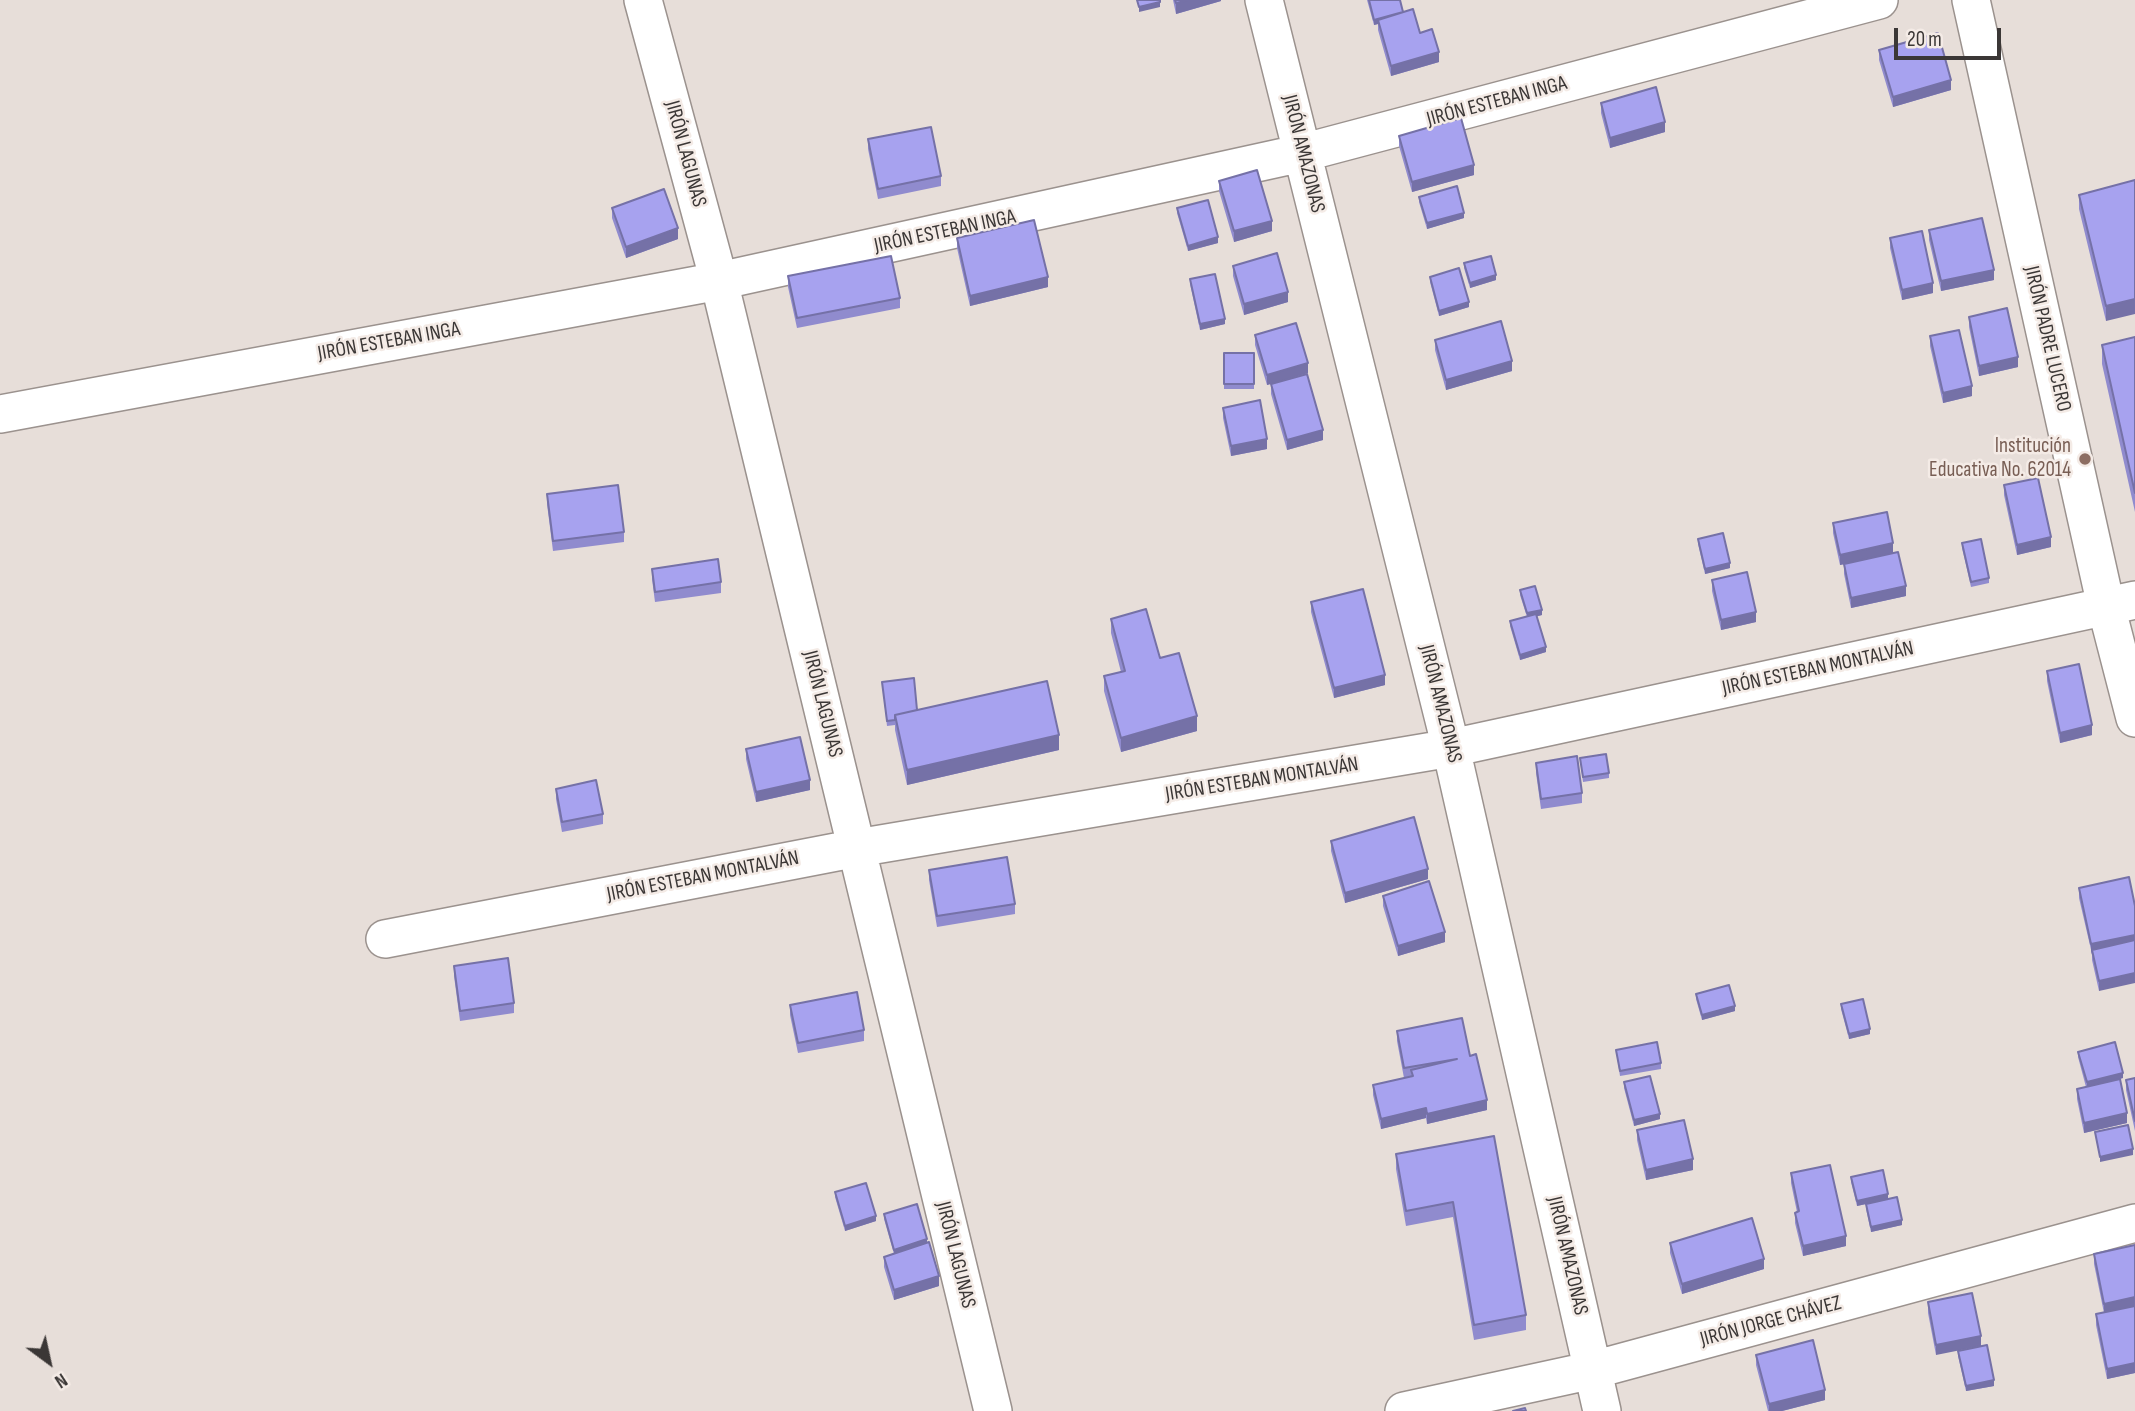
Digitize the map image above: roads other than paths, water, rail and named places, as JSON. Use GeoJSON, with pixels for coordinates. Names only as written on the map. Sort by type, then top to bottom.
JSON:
{"type":"FeatureCollection","features":[{"type":"Feature","properties":{"kind":"street","name":"JIRÓN LAGUNAS"},"geometry":{"type":"LineString","coordinates":[[643,0],[719,281],[993,1411]]}},
{"type":"Feature","properties":{"kind":"street","name":"JIRÓN AMAZONAS"},"geometry":{"type":"LineString","coordinates":[[1264,0],[1451,748],[1602,1411]]}},
{"type":"Feature","properties":{"kind":"street","name":"JIRÓN ESTEBAN INGA"},"geometry":{"type":"LineString","coordinates":[[0,414],[719,281],[1303,153],[1880,0]]}},
{"type":"Feature","properties":{"kind":"street","name":"JIRÓN PADRE LUCERO"},"geometry":{"type":"LineString","coordinates":[[1971,0],[2121,603],[2135,718]]}},
{"type":"Feature","properties":{"kind":"street","name":"JIRÓN ESTEBAN MONTALVÁN"},"geometry":{"type":"LineString","coordinates":[[384,939],[857,848],[1451,748],[2121,603]]}},
{"type":"Feature","properties":{"kind":"street","name":"JIRÓN JORGE CHÁVEZ"},"geometry":{"type":"LineString","coordinates":[[1404,1411],[1593,1370],[2135,1223]]}},
{"type":"Feature","properties":{"kind":"place","name":"Institución Educativa No. 62014"},"geometry":{"type":"Point","coordinates":[2085,459]}}]}
